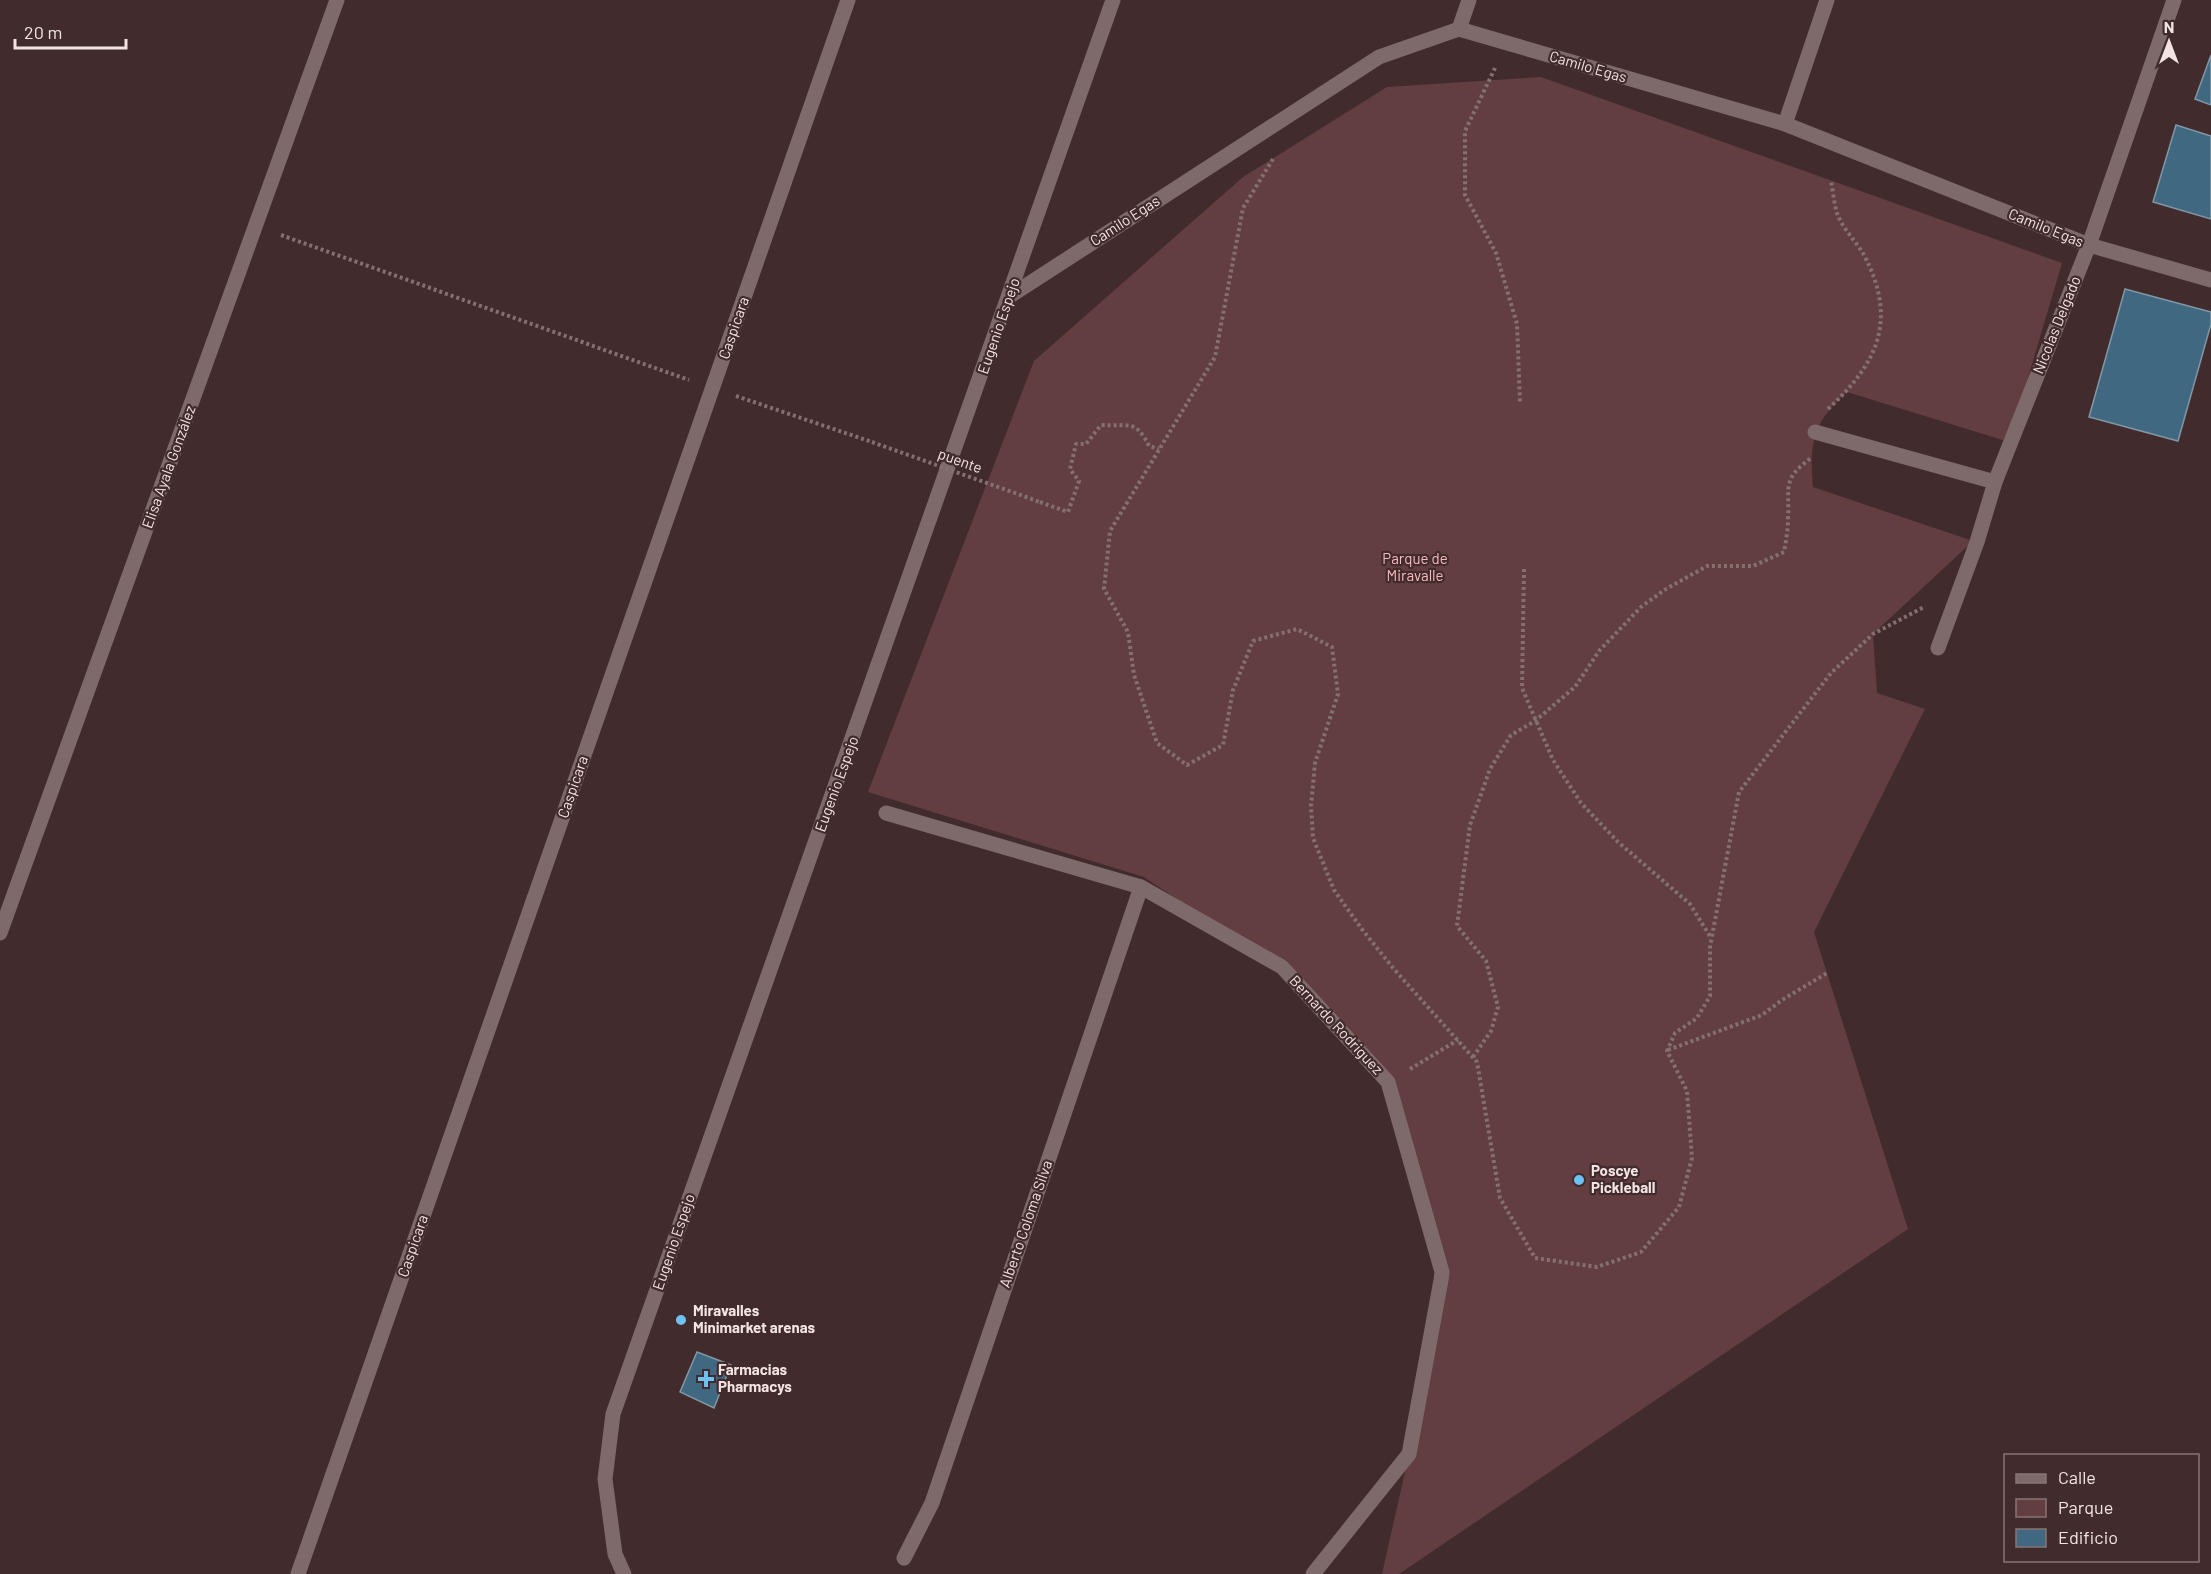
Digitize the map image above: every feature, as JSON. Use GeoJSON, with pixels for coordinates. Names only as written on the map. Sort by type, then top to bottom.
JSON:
{"type":"FeatureCollection","features":[{"type":"Feature","properties":{"kind":"street","name":"Elisa Ayala González"},"geometry":{"type":"LineString","coordinates":[[0,933],[337,0]]}},
{"type":"Feature","properties":{"kind":"street","name":"Caspicara"},"geometry":{"type":"LineString","coordinates":[[298,1574],[849,0]]}},
{"type":"Feature","properties":{"kind":"street","name":"Eugenio Espejo"},"geometry":{"type":"LineString","coordinates":[[624,1574],[615,1554],[605,1479],[613,1414],[1113,0]]}},
{"type":"Feature","properties":{"kind":"street"},"geometry":{"type":"LineString","coordinates":[[1459,29],[1469,0]]}},
{"type":"Feature","properties":{"kind":"street"},"geometry":{"type":"LineString","coordinates":[[1785,124],[1827,0]]}},
{"type":"Feature","properties":{"kind":"street","name":"Nicolas Delgado"},"geometry":{"type":"LineString","coordinates":[[1938,648],[1995,482],[2089,245],[2174,0]]}},
{"type":"Feature","properties":{"kind":"street","name":"Camilo Egas"},"geometry":{"type":"LineString","coordinates":[[1010,296],[1378,57],[1459,29],[1785,124],[2089,245],[2211,280]]}},
{"type":"Feature","properties":{"kind":"street"},"geometry":{"type":"LineString","coordinates":[[1815,432],[1995,482]]}},
{"type":"Feature","properties":{"kind":"street","name":"Bernardo Rodriguez"},"geometry":{"type":"LineString","coordinates":[[886,813],[1141,887],[1282,967],[1388,1082],[1442,1272],[1409,1454],[1313,1574]]}},
{"type":"Feature","properties":{"kind":"street","name":"Alberto Coloma Silva"},"geometry":{"type":"LineString","coordinates":[[904,1558],[932,1503],[1141,887]]}},
{"type":"Feature","properties":{"kind":"path"},"geometry":{"type":"LineString","coordinates":[[1507,43],[1465,131],[1465,195],[1496,253],[1517,324],[1520,402]]}},
{"type":"Feature","properties":{"kind":"path"},"geometry":{"type":"LineString","coordinates":[[1269,126],[1274,158],[1243,208],[1215,357],[1110,531],[1104,590],[1128,632],[1134,675],[1156,742],[1187,765],[1222,745],[1233,690],[1253,641],[1296,629],[1332,647],[1338,694],[1315,763],[1311,806],[1313,838],[1334,890],[1393,968],[1477,1062],[1500,1198],[1534,1258],[1597,1268],[1641,1252],[1679,1207],[1692,1158],[1687,1091],[1667,1051]]}},
{"type":"Feature","properties":{"kind":"path"},"geometry":{"type":"LineString","coordinates":[[1473,1057],[1491,1031],[1498,1006],[1486,961],[1468,943],[1457,926],[1470,825],[1490,769],[1511,735],[1535,721],[1575,687],[1599,651],[1641,607],[1707,566],[1753,566],[1784,552],[1789,518],[1787,490],[1795,469],[1811,458],[1815,432],[1828,409],[1847,392],[1870,361],[1881,324],[1877,284],[1863,254],[1837,215],[1831,181]]}},
{"type":"Feature","properties":{"kind":"path","name":"puente"},"geometry":{"type":"LineString","coordinates":[[256,227],[1068,512],[1080,481],[1070,469],[1076,444],[1086,444],[1101,425],[1130,423],[1142,431],[1149,446],[1159,449]]}},
{"type":"Feature","properties":{"kind":"path"},"geometry":{"type":"LineString","coordinates":[[1524,569],[1522,688],[1553,760],[1581,803],[1618,842],[1690,904],[1712,939]]}},
{"type":"Feature","properties":{"kind":"path"},"geometry":{"type":"LineString","coordinates":[[1667,1051],[1675,1033],[1697,1018],[1710,996],[1712,939],[1739,792],[1831,673],[1873,634],[1960,588]]}},
{"type":"Feature","properties":{"kind":"path"},"geometry":{"type":"LineString","coordinates":[[1667,1051],[1762,1015],[1827,973]]}},
{"type":"Feature","properties":{"kind":"path"},"geometry":{"type":"LineString","coordinates":[[1388,1082],[1458,1040]]}},
{"type":"Feature","properties":{"kind":"green space","name":"Parque de Miravalle"},"geometry":{"type":"Polygon","coordinates":[[[1541,77],[2062,263],[2009,442],[1847,392],[1820,424],[1813,446],[1813,487],[1973,541],[1873,634],[1877,693],[1925,709],[1814,932],[1908,1229],[1399,1574],[1382,1574],[1409,1454],[1441,1280],[1393,1098],[1287,973],[1144,877],[868,792],[1034,361],[1243,177],[1387,87],[1541,77]]]}},
{"type":"Feature","properties":{"kind":"building"},"geometry":{"type":"Polygon","coordinates":[[[2211,55],[2211,105],[2195,99],[2211,55]]]}},
{"type":"Feature","properties":{"kind":"building"},"geometry":{"type":"Polygon","coordinates":[[[2176,125],[2211,136],[2211,219],[2153,202],[2176,125]]]}},
{"type":"Feature","properties":{"kind":"building"},"geometry":{"type":"Polygon","coordinates":[[[2125,289],[2211,312],[2211,324],[2178,441],[2089,417],[2125,289]]]}},
{"type":"Feature","properties":{"kind":"building","name":"Farmacias Pharmacys"},"geometry":{"type":"Polygon","coordinates":[[[697,1352],[731,1365],[714,1408],[680,1392],[697,1352]]]}},
{"type":"Feature","properties":{"kind":"place","name":"Poscye Pickleball"},"geometry":{"type":"Point","coordinates":[1579,1180]}},
{"type":"Feature","properties":{"kind":"place","name":"Miravalles Minimarket arenas"},"geometry":{"type":"Point","coordinates":[681,1320]}},
{"type":"Feature","properties":{"kind":"place","name":"Farmacias Pharmacys"},"geometry":{"type":"Point","coordinates":[706,1379]}}]}
